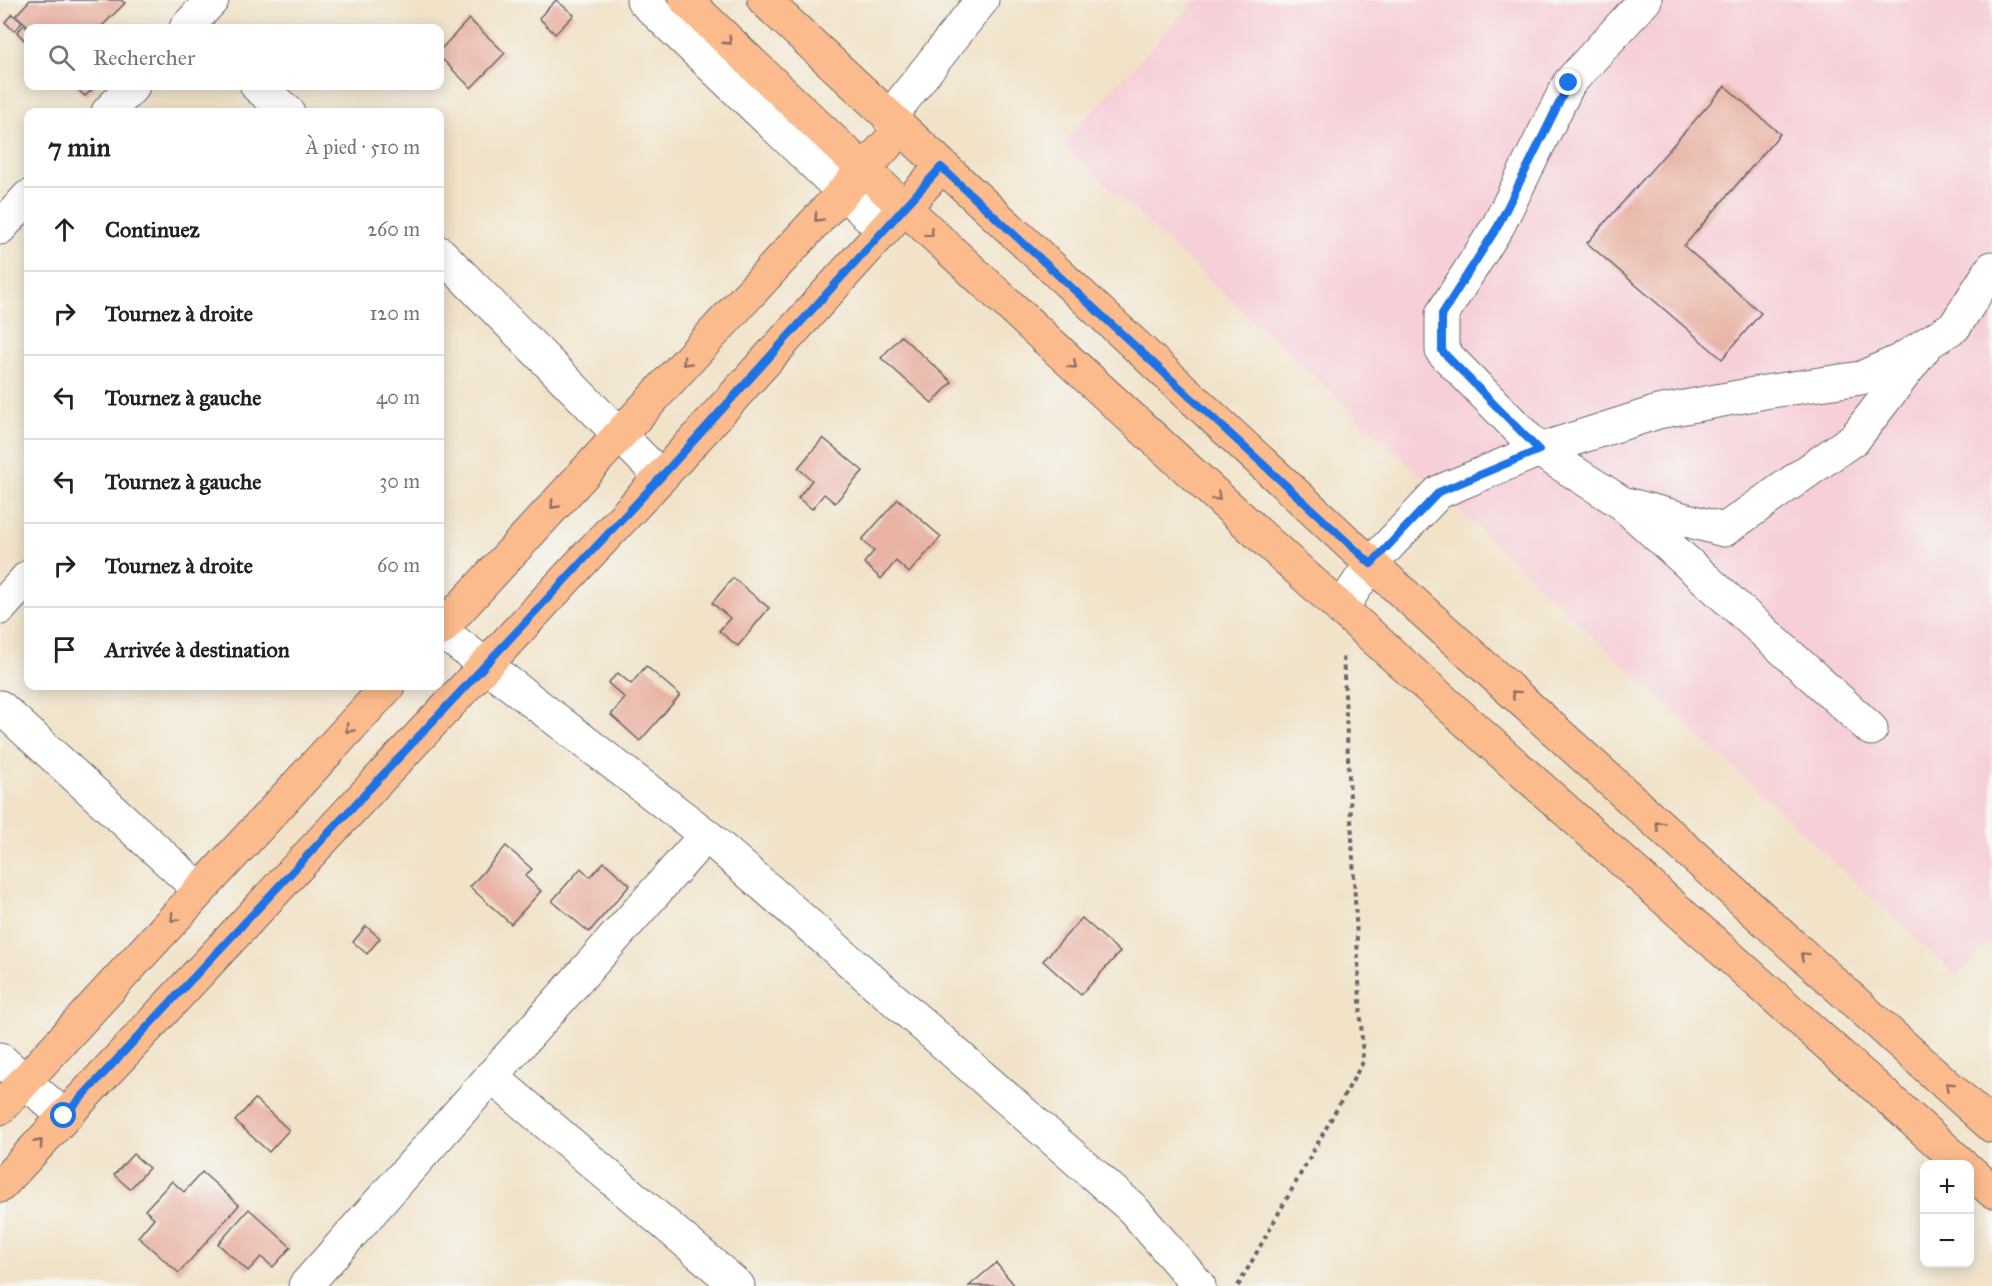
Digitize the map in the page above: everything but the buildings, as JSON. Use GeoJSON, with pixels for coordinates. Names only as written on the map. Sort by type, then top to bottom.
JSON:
{"type":"FeatureCollection","features":[{"type":"Feature","properties":{"kind":"main road"},"geometry":{"type":"LineString","coordinates":[[686,0],[853,181]]}},
{"type":"Feature","properties":{"kind":"main road"},"geometry":{"type":"LineString","coordinates":[[764,0],[941,167],[1371,564],[1992,1126]]}},
{"type":"Feature","properties":{"kind":"main road"},"geometry":{"type":"LineString","coordinates":[[444,626],[853,181],[895,123]]}},
{"type":"Feature","properties":{"kind":"main road"},"geometry":{"type":"LineString","coordinates":[[0,1186],[661,477],[941,167]]}},
{"type":"Feature","properties":{"kind":"main road"},"geometry":{"type":"LineString","coordinates":[[893,219],[1341,609],[1958,1160]]}},
{"type":"Feature","properties":{"kind":"main road"},"geometry":{"type":"LineString","coordinates":[[0,1108],[384,690]]}},
{"type":"Feature","properties":{"kind":"main road"},"geometry":{"type":"LineString","coordinates":[[1974,1175],[1992,1191]]}},
{"type":"Feature","properties":{"kind":"street"},"geometry":{"type":"LineString","coordinates":[[191,24],[212,0]]}},
{"type":"Feature","properties":{"kind":"street"},"geometry":{"type":"LineString","coordinates":[[644,0],[853,181],[893,219]]}},
{"type":"Feature","properties":{"kind":"street"},"geometry":{"type":"LineString","coordinates":[[895,123],[982,0]]}},
{"type":"Feature","properties":{"kind":"street"},"geometry":{"type":"LineString","coordinates":[[1645,0],[1569,83],[1498,226],[1442,314],[1442,351],[1539,450],[1622,503],[1871,729]]}},
{"type":"Feature","properties":{"kind":"street"},"geometry":{"type":"LineString","coordinates":[[112,108],[129,90]]}},
{"type":"Feature","properties":{"kind":"street"},"geometry":{"type":"LineString","coordinates":[[262,90],[283,108]]}},
{"type":"Feature","properties":{"kind":"street"},"geometry":{"type":"LineString","coordinates":[[0,228],[24,201]]}},
{"type":"Feature","properties":{"kind":"street"},"geometry":{"type":"LineString","coordinates":[[444,257],[661,477]]}},
{"type":"Feature","properties":{"kind":"street"},"geometry":{"type":"LineString","coordinates":[[1341,609],[1371,564],[1439,492],[1539,450],[1658,412],[1765,392],[1861,378],[1899,361],[1955,326],[1992,268]]}},
{"type":"Feature","properties":{"kind":"street"},"geometry":{"type":"LineString","coordinates":[[1622,503],[1724,530],[1855,438],[1928,343]]}},
{"type":"Feature","properties":{"kind":"street"},"geometry":{"type":"LineString","coordinates":[[0,608],[24,581]]}},
{"type":"Feature","properties":{"kind":"street"},"geometry":{"type":"LineString","coordinates":[[444,633],[706,835],[1132,1208],[1199,1286]]}},
{"type":"Feature","properties":{"kind":"street"},"geometry":{"type":"LineString","coordinates":[[0,707],[200,891]]}},
{"type":"Feature","properties":{"kind":"street"},"geometry":{"type":"LineString","coordinates":[[305,1286],[706,835]]}},
{"type":"Feature","properties":{"kind":"street"},"geometry":{"type":"LineString","coordinates":[[0,1059],[64,1116]]}},
{"type":"Feature","properties":{"kind":"street"},"geometry":{"type":"LineString","coordinates":[[491,1076],[738,1286]]}},
{"type":"Feature","properties":{"kind":"path"},"geometry":{"type":"LineString","coordinates":[[1238,1286],[1363,1062],[1341,609]]}},
{"type":"Feature","properties":{"kind":"shaded area"},"geometry":{"type":"Polygon","coordinates":[[[1196,0],[1992,0],[1992,939],[1957,977],[1439,492],[1062,144],[1196,0]]]}},
{"type":"Feature","properties":{"kind":"route"},"geometry":{"type":"LineString","coordinates":[[64,1116],[661,477],[941,167],[1371,564],[1439,492],[1539,450],[1442,351],[1442,314],[1498,226],[1569,83]]}}]}
